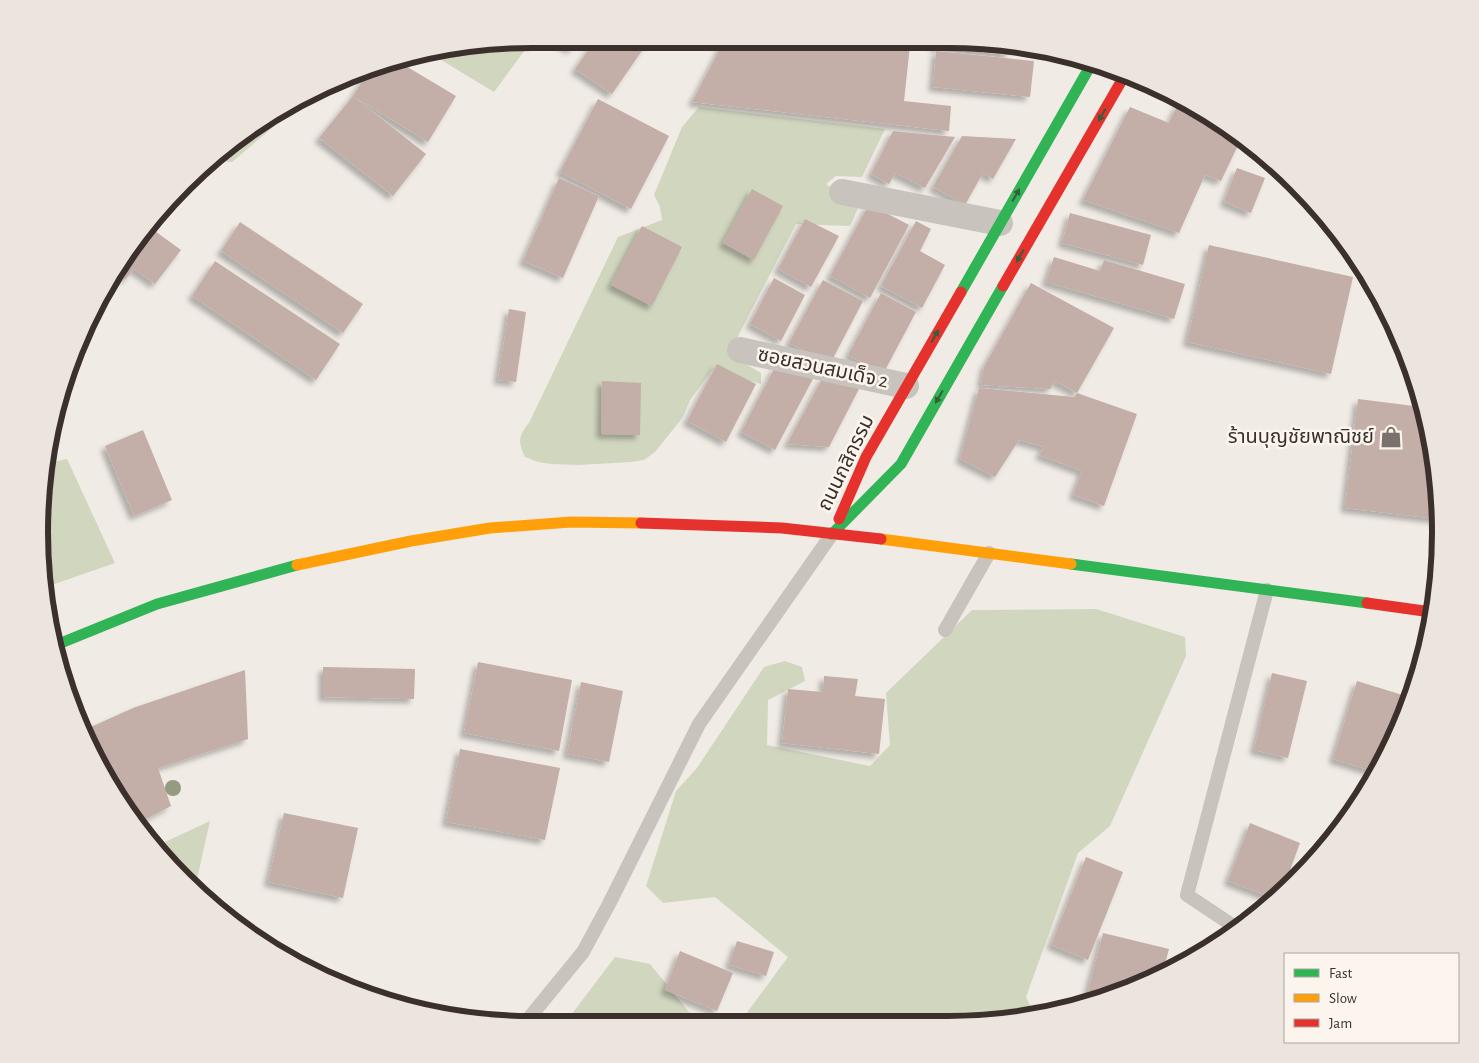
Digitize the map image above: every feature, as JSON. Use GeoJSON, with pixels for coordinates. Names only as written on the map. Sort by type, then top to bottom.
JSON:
{"type":"FeatureCollection","features":[{"type":"Feature","properties":{"kind":"main road","name":"ถนนกสิกรรม"},"geometry":{"type":"LineString","coordinates":[[832,534],[866,458],[1089,69]]}},
{"type":"Feature","properties":{"kind":"main road","name":"ถนนกสิกรรม"},"geometry":{"type":"LineString","coordinates":[[832,534],[900,464],[1122,80]]}},
{"type":"Feature","properties":{"kind":"main road"},"geometry":{"type":"LineString","coordinates":[[61,642],[158,604],[301,564],[411,541],[490,528],[571,522],[664,523],[782,528],[988,553],[1424,611]]}},
{"type":"Feature","properties":{"kind":"street"},"geometry":{"type":"LineString","coordinates":[[842,192],[1000,223]]}},
{"type":"Feature","properties":{"kind":"street","name":"ซอยสวนสมเด็จ 2"},"geometry":{"type":"LineString","coordinates":[[740,350],[906,386]]}},
{"type":"Feature","properties":{"kind":"lane"},"geometry":{"type":"LineString","coordinates":[[531,1016],[582,952],[613,896],[699,724],[832,534]]}},
{"type":"Feature","properties":{"kind":"lane"},"geometry":{"type":"LineString","coordinates":[[945,630],[988,553]]}},
{"type":"Feature","properties":{"kind":"lane"},"geometry":{"type":"LineString","coordinates":[[1230,924],[1187,895],[1267,590]]}},
{"type":"Feature","properties":{"kind":"green space"},"geometry":{"type":"Polygon","coordinates":[[[526,48],[494,92],[436,57],[468,52],[526,48]]]}},
{"type":"Feature","properties":{"kind":"green space"},"geometry":{"type":"Polygon","coordinates":[[[699,107],[885,129],[862,177],[836,176],[826,184],[858,208],[850,226],[796,224],[737,338],[735,358],[761,373],[761,384],[712,370],[690,400],[683,417],[655,452],[644,460],[578,465],[551,464],[525,457],[520,442],[521,434],[530,421],[618,237],[662,220],[660,207],[654,195],[682,127],[699,107]]]}},
{"type":"Feature","properties":{"kind":"green space"},"geometry":{"type":"Polygon","coordinates":[[[295,109],[232,162],[220,161],[263,129],[295,109]]]}},
{"type":"Feature","properties":{"kind":"green space"},"geometry":{"type":"Polygon","coordinates":[[[67,459],[115,563],[51,585],[48,532],[53,462],[67,459]]]}},
{"type":"Feature","properties":{"kind":"green space"},"geometry":{"type":"Polygon","coordinates":[[[1096,609],[1185,637],[1186,656],[1110,826],[1078,853],[1026,997],[1031,1008],[948,1016],[744,1016],[788,957],[715,897],[663,903],[646,886],[676,791],[697,768],[764,667],[785,661],[802,667],[805,681],[768,700],[767,745],[870,766],[890,745],[886,693],[972,610],[1096,609]]]}},
{"type":"Feature","properties":{"kind":"green space"},"geometry":{"type":"Polygon","coordinates":[[[210,821],[197,881],[162,843],[210,821]]]}},
{"type":"Feature","properties":{"kind":"green space"},"geometry":{"type":"Polygon","coordinates":[[[615,957],[650,964],[689,1012],[700,1016],[570,1016],[615,957]]]}},
{"type":"Feature","properties":{"kind":"building"},"geometry":{"type":"Polygon","coordinates":[[[590,48],[644,48],[612,94],[575,69],[590,48]]]}},
{"type":"Feature","properties":{"kind":"building"},"geometry":{"type":"Polygon","coordinates":[[[720,48],[910,48],[904,101],[951,106],[949,131],[692,102],[720,48]]]}},
{"type":"Feature","properties":{"kind":"building"},"geometry":{"type":"Polygon","coordinates":[[[943,48],[1009,52],[1009,55],[943,48]]]}},
{"type":"Feature","properties":{"kind":"building"},"geometry":{"type":"Polygon","coordinates":[[[936,51],[1034,61],[1030,97],[933,87],[936,51]]]}},
{"type":"Feature","properties":{"kind":"building"},"geometry":{"type":"Polygon","coordinates":[[[404,65],[456,96],[428,142],[353,96],[365,77],[404,65]]]}},
{"type":"Feature","properties":{"kind":"building"},"geometry":{"type":"Polygon","coordinates":[[[353,96],[426,154],[393,196],[319,138],[353,96]]]}},
{"type":"Feature","properties":{"kind":"building"},"geometry":{"type":"Polygon","coordinates":[[[598,99],[669,136],[631,209],[560,172],[598,99]]]}},
{"type":"Feature","properties":{"kind":"building"},"geometry":{"type":"Polygon","coordinates":[[[1177,105],[1238,145],[1221,181],[1205,175],[1179,233],[1083,200],[1130,107],[1169,123],[1177,105]]]}},
{"type":"Feature","properties":{"kind":"building"},"geometry":{"type":"Polygon","coordinates":[[[893,131],[955,137],[925,188],[895,173],[889,184],[871,174],[893,131]]]}},
{"type":"Feature","properties":{"kind":"building"},"geometry":{"type":"Polygon","coordinates":[[[962,136],[1016,139],[993,179],[983,173],[965,205],[933,187],[962,136]]]}},
{"type":"Feature","properties":{"kind":"building"},"geometry":{"type":"Polygon","coordinates":[[[1237,168],[1265,178],[1251,213],[1224,202],[1237,168]]]}},
{"type":"Feature","properties":{"kind":"building"},"geometry":{"type":"Polygon","coordinates":[[[559,178],[599,196],[563,278],[523,261],[559,178]]]}},
{"type":"Feature","properties":{"kind":"building"},"geometry":{"type":"Polygon","coordinates":[[[752,189],[783,206],[754,260],[723,243],[752,189]]]}},
{"type":"Feature","properties":{"kind":"building"},"geometry":{"type":"Polygon","coordinates":[[[869,204],[909,225],[870,298],[830,276],[869,204]]]}},
{"type":"Feature","properties":{"kind":"building"},"geometry":{"type":"Polygon","coordinates":[[[1070,213],[1151,235],[1143,265],[1062,243],[1070,213]]]}},
{"type":"Feature","properties":{"kind":"building"},"geometry":{"type":"Polygon","coordinates":[[[805,219],[839,236],[811,287],[778,269],[805,219]]]}},
{"type":"Feature","properties":{"kind":"building"},"geometry":{"type":"Polygon","coordinates":[[[916,221],[931,229],[920,251],[945,265],[922,308],[881,286],[916,221]]]}},
{"type":"Feature","properties":{"kind":"building"},"geometry":{"type":"Polygon","coordinates":[[[240,222],[363,304],[343,333],[221,251],[240,222]]]}},
{"type":"Feature","properties":{"kind":"building"},"geometry":{"type":"Polygon","coordinates":[[[642,226],[682,247],[652,306],[611,285],[642,226]]]}},
{"type":"Feature","properties":{"kind":"building"},"geometry":{"type":"Polygon","coordinates":[[[154,230],[181,250],[155,284],[134,269],[125,280],[120,276],[154,230]]]}},
{"type":"Feature","properties":{"kind":"building"},"geometry":{"type":"Polygon","coordinates":[[[1209,245],[1353,277],[1331,374],[1187,342],[1209,245]]]}},
{"type":"Feature","properties":{"kind":"building"},"geometry":{"type":"Polygon","coordinates":[[[1054,257],[1100,271],[1104,260],[1185,284],[1174,319],[1046,282],[1054,257]]]}},
{"type":"Feature","properties":{"kind":"building"},"geometry":{"type":"Polygon","coordinates":[[[215,261],[340,344],[316,380],[192,296],[215,261]]]}},
{"type":"Feature","properties":{"kind":"building"},"geometry":{"type":"Polygon","coordinates":[[[774,278],[805,295],[781,341],[750,324],[774,278]]]}},
{"type":"Feature","properties":{"kind":"building"},"geometry":{"type":"Polygon","coordinates":[[[823,280],[863,301],[830,364],[789,343],[823,280]]]}},
{"type":"Feature","properties":{"kind":"building"},"geometry":{"type":"Polygon","coordinates":[[[1031,283],[1114,328],[1077,393],[1055,381],[1050,389],[981,385],[984,367],[1031,283]]]}},
{"type":"Feature","properties":{"kind":"building"},"geometry":{"type":"Polygon","coordinates":[[[881,293],[916,312],[883,374],[848,355],[881,293]]]}},
{"type":"Feature","properties":{"kind":"building"},"geometry":{"type":"Polygon","coordinates":[[[509,309],[526,312],[516,382],[498,380],[509,309]]]}},
{"type":"Feature","properties":{"kind":"building"},"geometry":{"type":"Polygon","coordinates":[[[717,364],[756,384],[726,442],[687,421],[717,364]]]}},
{"type":"Feature","properties":{"kind":"building"},"geometry":{"type":"Polygon","coordinates":[[[775,367],[815,375],[775,450],[741,432],[775,367]]]}},
{"type":"Feature","properties":{"kind":"building"},"geometry":{"type":"Polygon","coordinates":[[[823,377],[861,385],[829,447],[787,444],[823,377]]]}},
{"type":"Feature","properties":{"kind":"building"},"geometry":{"type":"Polygon","coordinates":[[[602,381],[641,383],[640,435],[601,434],[602,381]]]}},
{"type":"Feature","properties":{"kind":"building"},"geometry":{"type":"Polygon","coordinates":[[[979,388],[1074,397],[1077,393],[1137,414],[1104,506],[1073,495],[1082,471],[1039,455],[1044,447],[1019,440],[995,477],[960,459],[979,388]]]}},
{"type":"Feature","properties":{"kind":"building","name":"ร้านบุญชัยพาณิชย์"},"geometry":{"type":"Polygon","coordinates":[[[1358,399],[1415,406],[1427,468],[1431,518],[1345,508],[1358,399]]]}},
{"type":"Feature","properties":{"kind":"building"},"geometry":{"type":"Polygon","coordinates":[[[143,430],[172,500],[134,516],[105,446],[143,430]]]}},
{"type":"Feature","properties":{"kind":"building"},"geometry":{"type":"Polygon","coordinates":[[[478,662],[572,680],[559,751],[464,733],[478,662]]]}},
{"type":"Feature","properties":{"kind":"building"},"geometry":{"type":"Polygon","coordinates":[[[323,667],[415,669],[414,699],[323,697],[323,667]]]}},
{"type":"Feature","properties":{"kind":"building"},"geometry":{"type":"Polygon","coordinates":[[[245,670],[248,739],[158,768],[171,806],[144,820],[112,774],[89,728],[133,708],[245,670]]]}},
{"type":"Feature","properties":{"kind":"building"},"geometry":{"type":"Polygon","coordinates":[[[1272,673],[1307,681],[1288,758],[1254,750],[1272,673]]]}},
{"type":"Feature","properties":{"kind":"building"},"geometry":{"type":"Polygon","coordinates":[[[824,676],[858,679],[855,696],[885,699],[879,754],[782,743],[788,689],[823,692],[824,676]]]}},
{"type":"Feature","properties":{"kind":"building"},"geometry":{"type":"Polygon","coordinates":[[[1357,681],[1403,695],[1382,746],[1369,770],[1333,759],[1357,681]]]}},
{"type":"Feature","properties":{"kind":"building"},"geometry":{"type":"Polygon","coordinates":[[[581,682],[623,691],[609,762],[567,754],[581,682]]]}},
{"type":"Feature","properties":{"kind":"building"},"geometry":{"type":"Polygon","coordinates":[[[460,749],[560,768],[545,840],[446,822],[460,749]]]}},
{"type":"Feature","properties":{"kind":"building"},"geometry":{"type":"Polygon","coordinates":[[[284,813],[358,828],[343,898],[268,882],[284,813]]]}},
{"type":"Feature","properties":{"kind":"building"},"geometry":{"type":"Polygon","coordinates":[[[1250,823],[1300,843],[1288,876],[1266,896],[1228,881],[1250,823]]]}},
{"type":"Feature","properties":{"kind":"building"},"geometry":{"type":"Polygon","coordinates":[[[1086,857],[1123,872],[1088,960],[1051,945],[1086,857]]]}},
{"type":"Feature","properties":{"kind":"building"},"geometry":{"type":"Polygon","coordinates":[[[1103,933],[1169,949],[1165,964],[1162,966],[1103,990],[1094,993],[1088,991],[1103,933]]]}},
{"type":"Feature","properties":{"kind":"building"},"geometry":{"type":"Polygon","coordinates":[[[737,941],[774,952],[766,976],[729,965],[737,941]]]}},
{"type":"Feature","properties":{"kind":"building"},"geometry":{"type":"Polygon","coordinates":[[[680,951],[733,973],[717,1011],[665,990],[680,951]]]}},
{"type":"Feature","properties":{"kind":"traffic: fast"},"geometry":{"type":"LineString","coordinates":[[961,292],[1089,69]]}},
{"type":"Feature","properties":{"kind":"traffic: fast"},"geometry":{"type":"LineString","coordinates":[[832,534],[901,464],[1003,286]]}},
{"type":"Feature","properties":{"kind":"traffic: fast"},"geometry":{"type":"LineString","coordinates":[[1071,564],[1367,603]]}},
{"type":"Feature","properties":{"kind":"traffic: fast"},"geometry":{"type":"LineString","coordinates":[[61,643],[157,604],[297,565]]}},
{"type":"Feature","properties":{"kind":"traffic: slow"},"geometry":{"type":"LineString","coordinates":[[297,565],[411,541],[490,528],[571,522],[641,523]]}},
{"type":"Feature","properties":{"kind":"traffic: slow"},"geometry":{"type":"LineString","coordinates":[[881,539],[1071,564]]}},
{"type":"Feature","properties":{"kind":"traffic: jam"},"geometry":{"type":"LineString","coordinates":[[1003,286],[1122,80]]}},
{"type":"Feature","properties":{"kind":"traffic: jam"},"geometry":{"type":"LineString","coordinates":[[839,519],[866,457],[961,292]]}},
{"type":"Feature","properties":{"kind":"traffic: jam"},"geometry":{"type":"LineString","coordinates":[[641,523],[782,528],[881,539]]}},
{"type":"Feature","properties":{"kind":"traffic: jam"},"geometry":{"type":"LineString","coordinates":[[1367,603],[1424,611]]}},
{"type":"Feature","properties":{"kind":"place","name":"ร้านบุญชัยพาณิชย์"},"geometry":{"type":"Point","coordinates":[1391,437]}}]}
